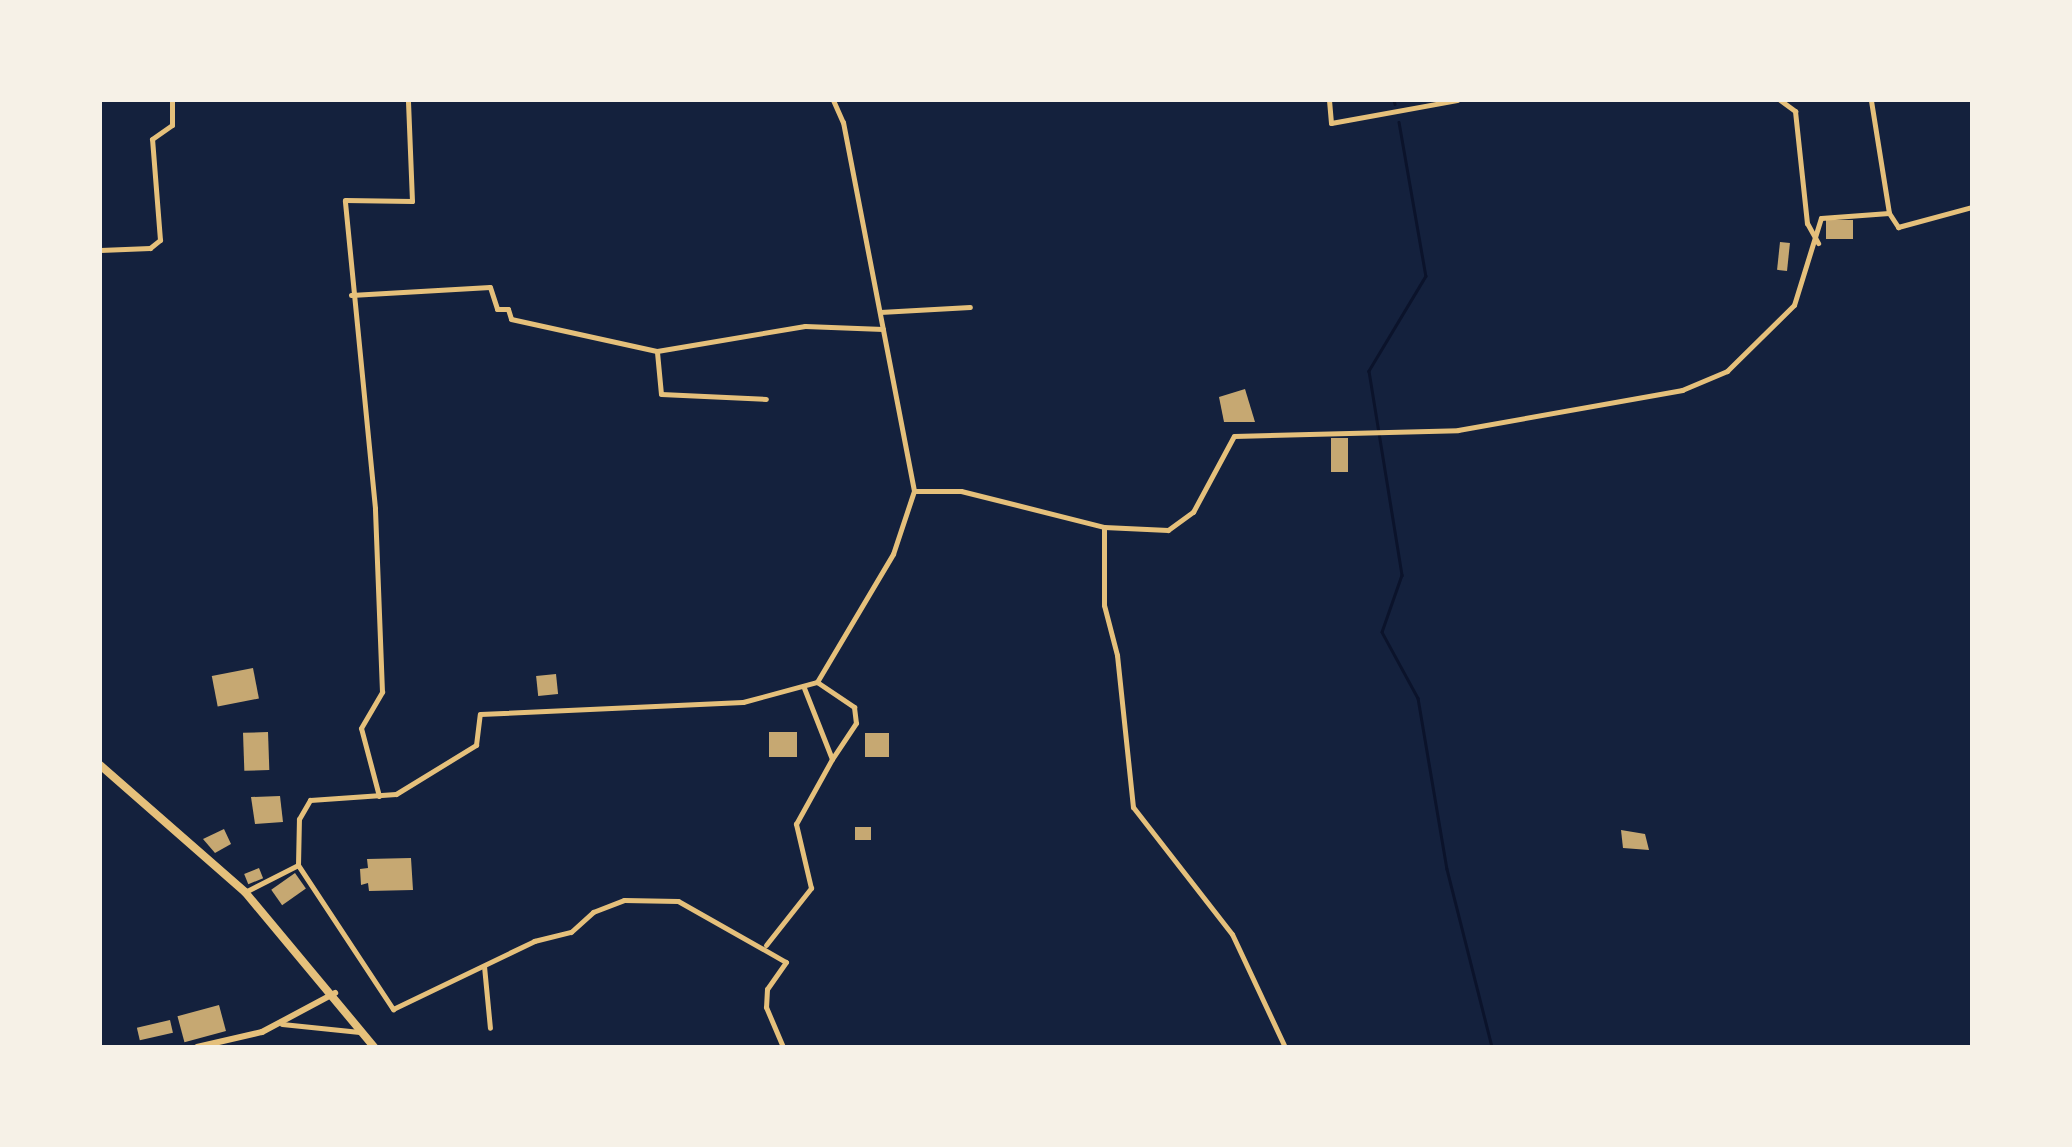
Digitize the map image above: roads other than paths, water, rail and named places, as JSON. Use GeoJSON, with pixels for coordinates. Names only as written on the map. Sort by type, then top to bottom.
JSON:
{"type":"FeatureCollection","features":[{"type":"Feature","properties":{"kind":"main road"},"geometry":{"type":"LineString","coordinates":[[100,765],[245,892],[335,993],[374,1047]]}},
{"type":"Feature","properties":{"kind":"main road"},"geometry":{"type":"LineString","coordinates":[[198,1047],[277,1024],[335,993]]}},
{"type":"Feature","properties":{"kind":"street"},"geometry":{"type":"LineString","coordinates":[[100,250],[150,248],[160,240],[152,139],[172,125],[172,100]]}},
{"type":"Feature","properties":{"kind":"street"},"geometry":{"type":"LineString","coordinates":[[380,796],[360,728],[382,692],[375,508],[351,295],[346,200],[412,201],[408,100]]}},
{"type":"Feature","properties":{"kind":"street"},"geometry":{"type":"LineString","coordinates":[[783,1047],[766,1007],[767,989],[786,962],[766,945],[678,901],[624,900],[593,912],[571,932],[484,966],[394,1009],[298,865],[299,819],[310,800],[396,794],[476,746],[480,714],[743,702],[818,682],[893,554],[914,491],[880,312],[833,100]]}},
{"type":"Feature","properties":{"kind":"street"},"geometry":{"type":"LineString","coordinates":[[1330,100],[1331,123],[1457,100]]}},
{"type":"Feature","properties":{"kind":"street"},"geometry":{"type":"LineString","coordinates":[[1780,100],[1795,111],[1807,223],[1818,244]]}},
{"type":"Feature","properties":{"kind":"street"},"geometry":{"type":"LineString","coordinates":[[1871,100],[1889,213],[1898,228],[1972,206]]}},
{"type":"Feature","properties":{"kind":"street"},"geometry":{"type":"LineString","coordinates":[[914,491],[961,491],[1104,528],[1168,530],[1193,512],[1234,436],[1458,430],[1682,390],[1728,370],[1794,305],[1818,244],[1821,218],[1889,213]]}},
{"type":"Feature","properties":{"kind":"street"},"geometry":{"type":"LineString","coordinates":[[351,295],[490,288],[497,308],[508,308],[511,320],[657,351],[805,326],[883,329]]}},
{"type":"Feature","properties":{"kind":"street"},"geometry":{"type":"LineString","coordinates":[[880,312],[970,307]]}},
{"type":"Feature","properties":{"kind":"street"},"geometry":{"type":"LineString","coordinates":[[657,351],[662,394],[766,399]]}},
{"type":"Feature","properties":{"kind":"street"},"geometry":{"type":"LineString","coordinates":[[1104,528],[1104,605],[1117,655],[1133,807],[1232,934],[1285,1047]]}},
{"type":"Feature","properties":{"kind":"street"},"geometry":{"type":"LineString","coordinates":[[766,945],[811,888],[796,824],[856,723],[854,706],[818,682]]}},
{"type":"Feature","properties":{"kind":"street"},"geometry":{"type":"LineString","coordinates":[[804,688],[832,760]]}},
{"type":"Feature","properties":{"kind":"street"},"geometry":{"type":"LineString","coordinates":[[245,892],[298,865]]}},
{"type":"Feature","properties":{"kind":"street"},"geometry":{"type":"LineString","coordinates":[[484,966],[490,1028]]}},
{"type":"Feature","properties":{"kind":"street"},"geometry":{"type":"LineString","coordinates":[[277,1024],[364,1032]]}},
{"type":"Feature","properties":{"kind":"waterway"},"geometry":{"type":"LineString","coordinates":[[1394,100],[1395,104]]}},
{"type":"Feature","properties":{"kind":"waterway"},"geometry":{"type":"LineString","coordinates":[[1399,122],[1426,276],[1369,371],[1402,575],[1382,632],[1418,698],[1447,869],[1492,1047]]}}]}
